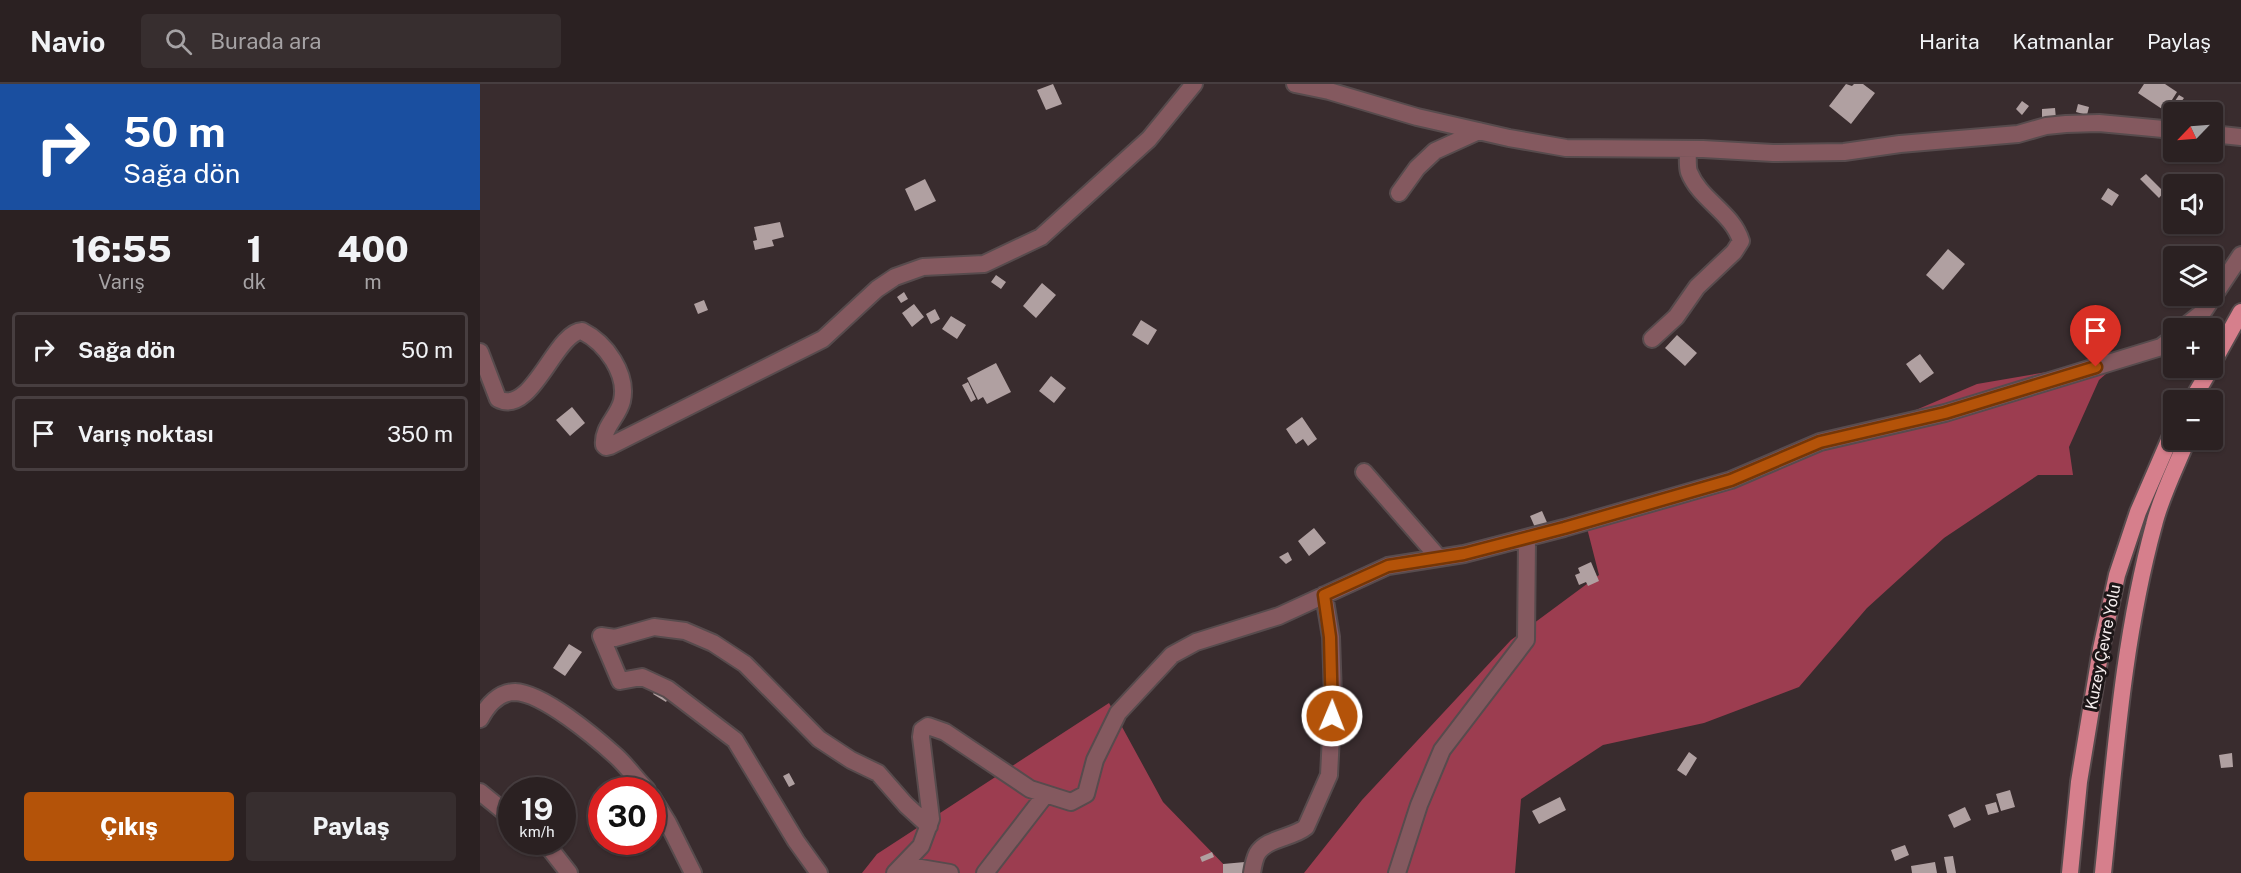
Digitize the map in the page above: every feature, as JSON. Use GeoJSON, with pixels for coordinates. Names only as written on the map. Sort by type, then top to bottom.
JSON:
{"type":"FeatureCollection","features":[{"type":"Feature","properties":{"kind":"main road"},"geometry":{"type":"LineString","coordinates":[[2223,346],[2241,312]]}},
{"type":"Feature","properties":{"kind":"main road","name":"Kuzey Çevre Yolu"},"geometry":{"type":"LineString","coordinates":[[2070,873],[2086,737],[2101,649],[2117,575],[2139,512],[2165,450]]}},
{"type":"Feature","properties":{"kind":"main road","name":"Kuzey Çevre Yolu"},"geometry":{"type":"LineString","coordinates":[[2103,873],[2120,702],[2137,604],[2154,523],[2183,450]]}},
{"type":"Feature","properties":{"kind":"street"},"geometry":{"type":"LineString","coordinates":[[480,352],[498,399],[504,402],[513,400],[534,384],[572,334],[582,331],[590,335],[613,361],[622,381],[622,402],[604,434],[604,445],[610,446],[824,339],[877,289],[895,277],[923,267],[984,264],[1041,237],[1149,139],[1194,84]]}},
{"type":"Feature","properties":{"kind":"street"},"geometry":{"type":"LineString","coordinates":[[1295,84],[1329,91],[1417,117],[1566,148],[1688,149],[1773,153],[1844,152],[1900,144],[2018,134],[2046,126],[2087,123],[2163,129]]}},
{"type":"Feature","properties":{"kind":"street"},"geometry":{"type":"LineString","coordinates":[[1399,194],[1417,168],[1435,151],[1479,130]]}},
{"type":"Feature","properties":{"kind":"street"},"geometry":{"type":"LineString","coordinates":[[2223,135],[2241,137]]}},
{"type":"Feature","properties":{"kind":"street"},"geometry":{"type":"LineString","coordinates":[[1652,339],[1676,317],[1697,287],[1734,252],[1741,241],[1728,217],[1711,201],[1689,172],[1688,149]]}},
{"type":"Feature","properties":{"kind":"street"},"geometry":{"type":"LineString","coordinates":[[2196,318],[2203,312],[2241,255]]}},
{"type":"Feature","properties":{"kind":"street"},"geometry":{"type":"LineString","coordinates":[[899,869],[921,846],[931,819],[921,736],[922,730],[928,726],[945,732],[1030,789],[1071,802],[1086,794],[1095,760],[1118,712],[1172,655],[1196,642],[1279,616],[1388,566],[1464,554],[1731,480],[1820,442],[1945,413],[2163,345]]}},
{"type":"Feature","properties":{"kind":"street"},"geometry":{"type":"LineString","coordinates":[[1364,472],[1438,558]]}},
{"type":"Feature","properties":{"kind":"street"},"geometry":{"type":"LineString","coordinates":[[1397,873],[1419,805],[1442,750],[1526,640],[1527,538]]}},
{"type":"Feature","properties":{"kind":"street"},"geometry":{"type":"LineString","coordinates":[[1252,873],[1257,854],[1264,846],[1300,832],[1306,827],[1329,775],[1333,697],[1330,637],[1324,595]]}},
{"type":"Feature","properties":{"kind":"street"},"geometry":{"type":"LineString","coordinates":[[819,873],[796,841],[735,740],[680,700],[668,688],[642,677],[620,681],[601,636],[615,638],[654,627],[685,631],[713,643],[746,664],[819,739],[851,760],[878,773],[928,826]]}},
{"type":"Feature","properties":{"kind":"street"},"geometry":{"type":"LineString","coordinates":[[480,719],[486,709],[501,695],[515,692],[537,699],[571,719],[616,757],[634,777]]}},
{"type":"Feature","properties":{"kind":"street"},"geometry":{"type":"LineString","coordinates":[[480,792],[498,807]]}},
{"type":"Feature","properties":{"kind":"street"},"geometry":{"type":"LineString","coordinates":[[985,873],[1046,794]]}},
{"type":"Feature","properties":{"kind":"street"},"geometry":{"type":"LineString","coordinates":[[666,820],[693,873]]}},
{"type":"Feature","properties":{"kind":"street"},"geometry":{"type":"LineString","coordinates":[[555,855],[569,873]]}},
{"type":"Feature","properties":{"kind":"street"},"geometry":{"type":"LineString","coordinates":[[899,869],[950,873]]}},
{"type":"Feature","properties":{"kind":"shaded area"},"geometry":{"type":"Polygon","coordinates":[[[2123,359],[2099,380],[2069,447],[2073,475],[2038,475],[1944,538],[1867,608],[1799,687],[1704,723],[1603,745],[1521,799],[1515,873],[1304,873],[1362,800],[1511,640],[1599,575],[1587,528],[1751,480],[1977,384],[2123,359]]]}},
{"type":"Feature","properties":{"kind":"shaded area"},"geometry":{"type":"Polygon","coordinates":[[[1109,703],[1163,802],[1232,873],[862,873],[877,854],[1109,703]]]}},
{"type":"Feature","properties":{"kind":"building"},"geometry":{"type":"Polygon","coordinates":[[[1053,84],[1062,104],[1046,110],[1037,90],[1053,84]]]}},
{"type":"Feature","properties":{"kind":"building"},"geometry":{"type":"Polygon","coordinates":[[[1846,84],[1852,86],[1863,84],[1875,93],[1851,124],[1829,106],[1846,84]]]}},
{"type":"Feature","properties":{"kind":"building"},"geometry":{"type":"Polygon","coordinates":[[[2144,84],[2165,84],[2177,92],[2171,102],[2163,102],[2163,110],[2138,93],[2144,84]]]}},
{"type":"Feature","properties":{"kind":"building"},"geometry":{"type":"Polygon","coordinates":[[[2179,95],[2184,98],[2181,102],[2174,102],[2179,95]]]}},
{"type":"Feature","properties":{"kind":"building"},"geometry":{"type":"Polygon","coordinates":[[[2022,101],[2029,106],[2022,115],[2016,109],[2022,101]]]}},
{"type":"Feature","properties":{"kind":"building"},"geometry":{"type":"Polygon","coordinates":[[[2078,104],[2089,107],[2087,115],[2076,112],[2078,104]]]}},
{"type":"Feature","properties":{"kind":"building"},"geometry":{"type":"Polygon","coordinates":[[[2055,108],[2056,119],[2042,120],[2042,109],[2055,108]]]}},
{"type":"Feature","properties":{"kind":"building"},"geometry":{"type":"Polygon","coordinates":[[[2146,174],[2163,193],[2159,198],[2140,179],[2146,174]]]}},
{"type":"Feature","properties":{"kind":"building"},"geometry":{"type":"Polygon","coordinates":[[[925,179],[936,201],[915,211],[905,189],[925,179]]]}},
{"type":"Feature","properties":{"kind":"building"},"geometry":{"type":"Polygon","coordinates":[[[2108,188],[2119,195],[2112,206],[2101,199],[2108,188]]]}},
{"type":"Feature","properties":{"kind":"building"},"geometry":{"type":"Polygon","coordinates":[[[780,222],[784,237],[772,240],[774,246],[755,250],[753,241],[757,240],[754,227],[780,222]]]}},
{"type":"Feature","properties":{"kind":"building"},"geometry":{"type":"Polygon","coordinates":[[[1948,249],[1965,264],[1943,290],[1926,275],[1948,249]]]}},
{"type":"Feature","properties":{"kind":"building"},"geometry":{"type":"Polygon","coordinates":[[[996,275],[1006,282],[1001,289],[991,282],[996,275]]]}},
{"type":"Feature","properties":{"kind":"building"},"geometry":{"type":"Polygon","coordinates":[[[1042,283],[1056,295],[1036,318],[1023,306],[1042,283]]]}},
{"type":"Feature","properties":{"kind":"building"},"geometry":{"type":"Polygon","coordinates":[[[904,292],[908,299],[901,303],[897,297],[904,292]]]}},
{"type":"Feature","properties":{"kind":"building"},"geometry":{"type":"Polygon","coordinates":[[[704,300],[708,310],[698,314],[694,304],[704,300]]]}},
{"type":"Feature","properties":{"kind":"building"},"geometry":{"type":"Polygon","coordinates":[[[914,304],[924,317],[912,327],[902,313],[914,304]]]}},
{"type":"Feature","properties":{"kind":"building"},"geometry":{"type":"Polygon","coordinates":[[[935,309],[940,319],[931,324],[926,314],[935,309]]]}},
{"type":"Feature","properties":{"kind":"building"},"geometry":{"type":"Polygon","coordinates":[[[951,316],[966,325],[957,339],[942,329],[951,316]]]}},
{"type":"Feature","properties":{"kind":"building"},"geometry":{"type":"Polygon","coordinates":[[[1141,320],[1157,330],[1148,345],[1132,335],[1141,320]]]}},
{"type":"Feature","properties":{"kind":"building"},"geometry":{"type":"Polygon","coordinates":[[[1677,335],[1697,353],[1685,366],[1665,348],[1677,335]]]}},
{"type":"Feature","properties":{"kind":"building"},"geometry":{"type":"Polygon","coordinates":[[[1920,354],[1934,373],[1920,383],[1906,364],[1920,354]]]}},
{"type":"Feature","properties":{"kind":"building"},"geometry":{"type":"Polygon","coordinates":[[[996,363],[1011,392],[987,404],[983,397],[978,400],[967,378],[996,363]]]}},
{"type":"Feature","properties":{"kind":"building"},"geometry":{"type":"Polygon","coordinates":[[[1051,376],[1066,388],[1054,403],[1039,391],[1051,376]]]}},
{"type":"Feature","properties":{"kind":"building"},"geometry":{"type":"Polygon","coordinates":[[[968,382],[976,399],[971,402],[962,385],[968,382]]]}},
{"type":"Feature","properties":{"kind":"building"},"geometry":{"type":"Polygon","coordinates":[[[572,407],[585,423],[570,436],[556,420],[572,407]]]}},
{"type":"Feature","properties":{"kind":"building"},"geometry":{"type":"Polygon","coordinates":[[[1302,417],[1317,439],[1308,446],[1303,439],[1296,444],[1286,429],[1302,417]]]}},
{"type":"Feature","properties":{"kind":"building"},"geometry":{"type":"Polygon","coordinates":[[[1542,511],[1549,527],[1537,532],[1530,516],[1542,511]]]}},
{"type":"Feature","properties":{"kind":"building"},"geometry":{"type":"Polygon","coordinates":[[[1314,528],[1326,543],[1309,556],[1298,541],[1314,528]]]}},
{"type":"Feature","properties":{"kind":"building"},"geometry":{"type":"Polygon","coordinates":[[[1288,552],[1292,560],[1286,564],[1279,557],[1288,552]]]}},
{"type":"Feature","properties":{"kind":"building"},"geometry":{"type":"Polygon","coordinates":[[[1591,562],[1599,581],[1588,586],[1586,582],[1579,585],[1575,575],[1580,573],[1578,568],[1591,562]]]}},
{"type":"Feature","properties":{"kind":"building"},"geometry":{"type":"Polygon","coordinates":[[[569,644],[582,652],[565,676],[553,668],[569,644]]]}},
{"type":"Feature","properties":{"kind":"building"},"geometry":{"type":"Polygon","coordinates":[[[658,687],[670,695],[666,702],[653,694],[658,687]]]}},
{"type":"Feature","properties":{"kind":"building"},"geometry":{"type":"Polygon","coordinates":[[[1689,752],[1697,758],[1686,776],[1677,770],[1689,752]]]}},
{"type":"Feature","properties":{"kind":"building"},"geometry":{"type":"Polygon","coordinates":[[[2232,753],[2233,767],[2221,768],[2219,755],[2232,753]]]}},
{"type":"Feature","properties":{"kind":"building"},"geometry":{"type":"Polygon","coordinates":[[[789,773],[795,784],[789,787],[783,776],[789,773]]]}},
{"type":"Feature","properties":{"kind":"building"},"geometry":{"type":"Polygon","coordinates":[[[2010,790],[2015,807],[2001,811],[1996,794],[2010,790]]]}},
{"type":"Feature","properties":{"kind":"building"},"geometry":{"type":"Polygon","coordinates":[[[1560,797],[1566,810],[1539,824],[1532,811],[1560,797]]]}},
{"type":"Feature","properties":{"kind":"building"},"geometry":{"type":"Polygon","coordinates":[[[1996,802],[1999,812],[1988,815],[1985,805],[1996,802]]]}},
{"type":"Feature","properties":{"kind":"building"},"geometry":{"type":"Polygon","coordinates":[[[1965,807],[1971,820],[1954,828],[1948,815],[1965,807]]]}},
{"type":"Feature","properties":{"kind":"building"},"geometry":{"type":"Polygon","coordinates":[[[1905,845],[1909,855],[1895,861],[1891,850],[1905,845]]]}},
{"type":"Feature","properties":{"kind":"building"},"geometry":{"type":"Polygon","coordinates":[[[1212,852],[1214,857],[1202,862],[1200,857],[1212,852]]]}},
{"type":"Feature","properties":{"kind":"building"},"geometry":{"type":"Polygon","coordinates":[[[1953,856],[1956,873],[1947,873],[1944,857],[1953,856]]]}},
{"type":"Feature","properties":{"kind":"building"},"geometry":{"type":"Polygon","coordinates":[[[1245,862],[1246,873],[1223,873],[1223,864],[1245,862]]]}},
{"type":"Feature","properties":{"kind":"building"},"geometry":{"type":"Polygon","coordinates":[[[1935,862],[1937,873],[1912,873],[1911,866],[1935,862]]]}},
{"type":"Feature","properties":{"kind":"route"},"geometry":{"type":"LineString","coordinates":[[1332,716],[1330,637],[1324,595],[1388,566],[1464,554],[1564,528],[1731,480],[1820,442],[1945,413],[2096,367]]}}]}
